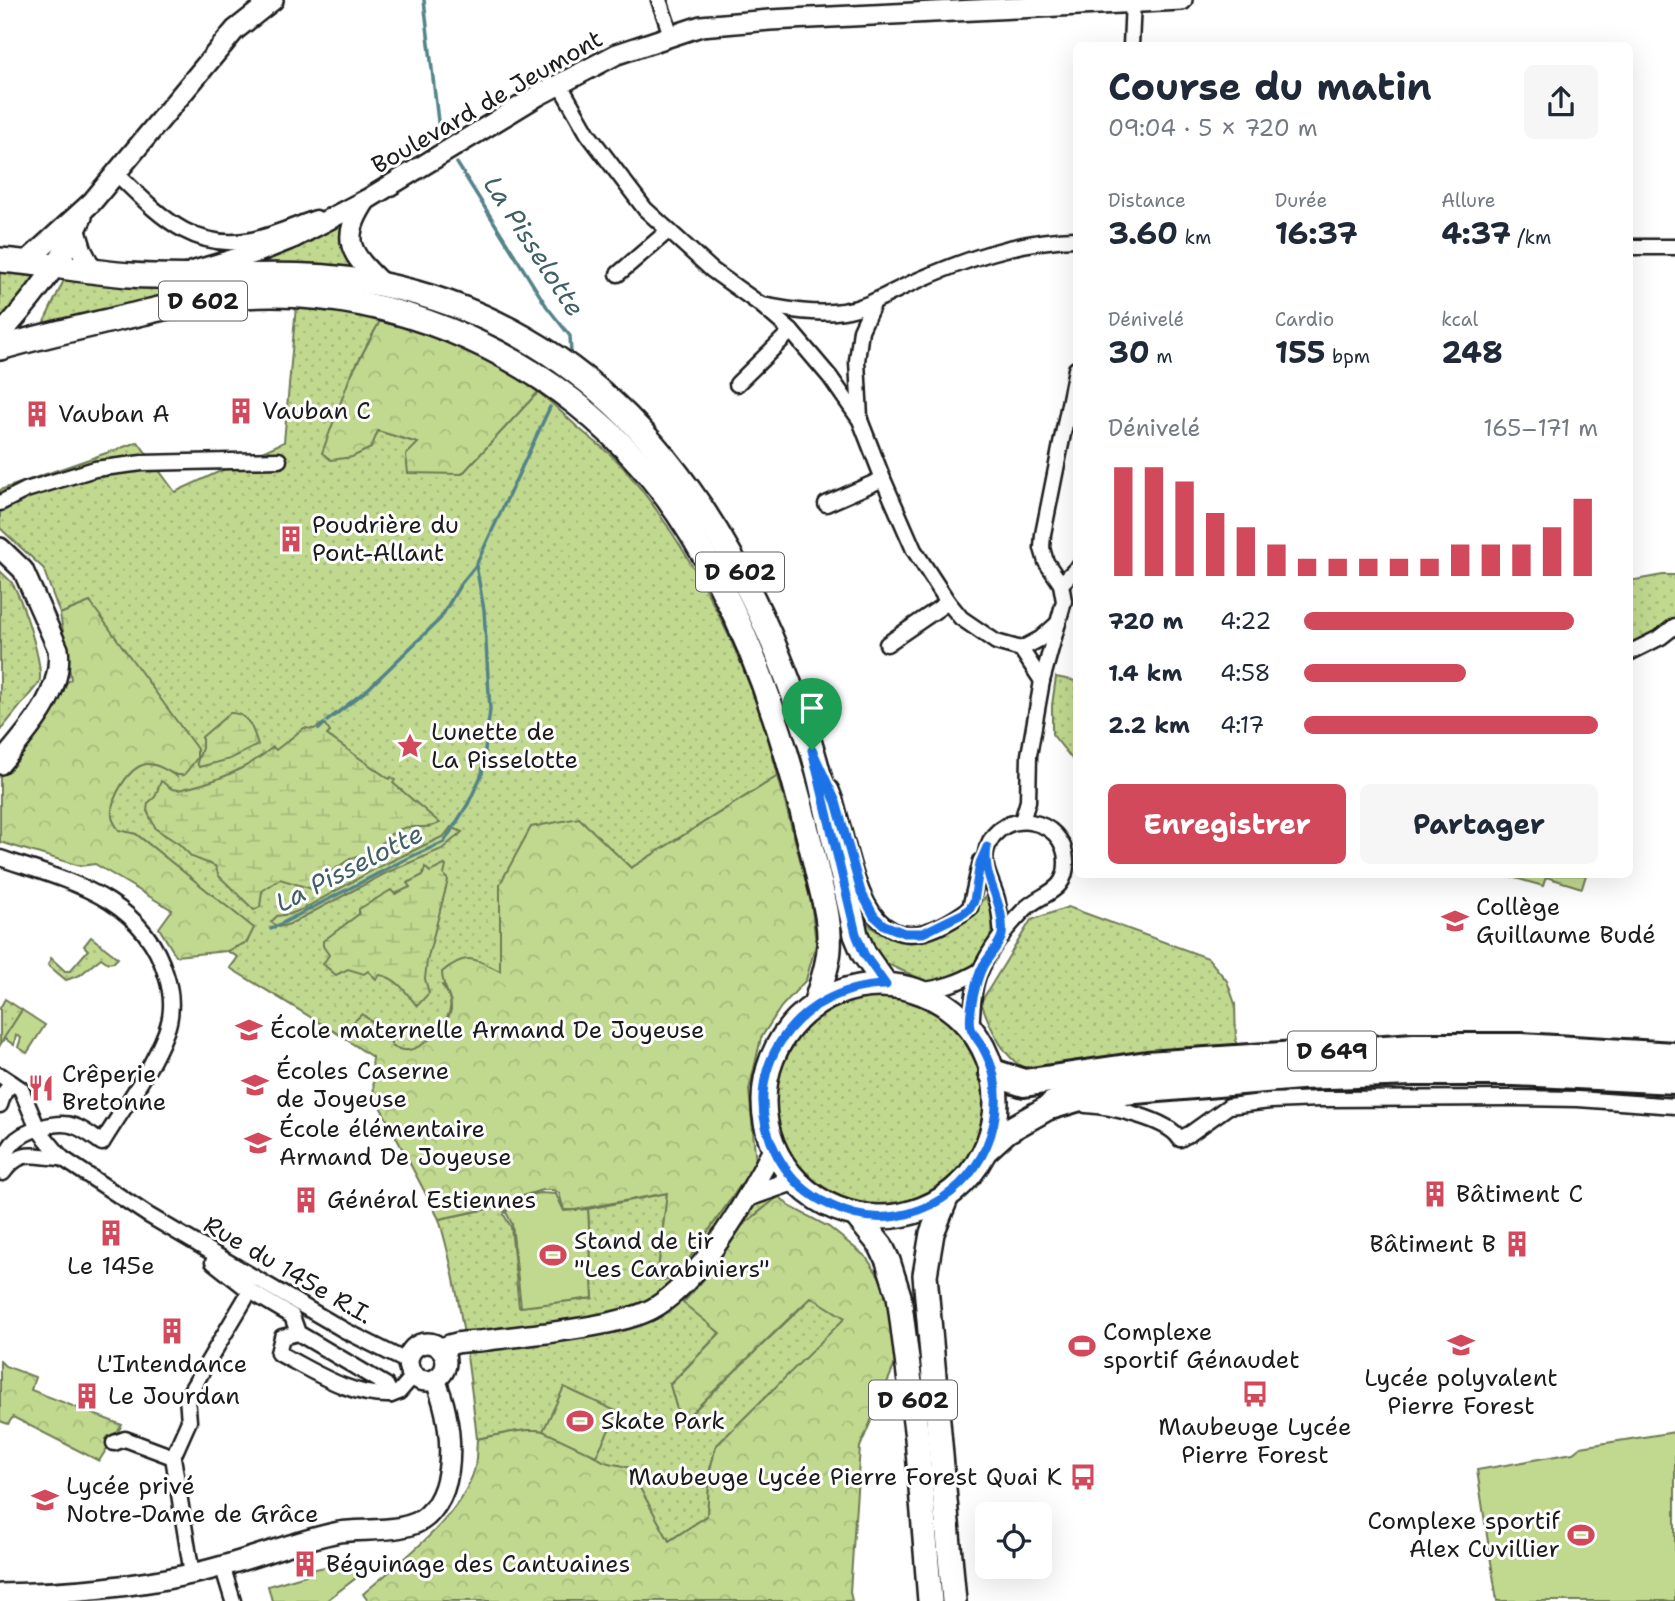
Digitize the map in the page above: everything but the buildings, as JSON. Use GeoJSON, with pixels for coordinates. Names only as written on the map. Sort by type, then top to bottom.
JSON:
{"type":"FeatureCollection","features":[{"type":"Feature","properties":{"kind":"highway","name":"D 649"},"geometry":{"type":"LineString","coordinates":[[993,1073],[1024,1083],[1147,1065],[1414,1047],[1521,1047],[1675,1056]]}},
{"type":"Feature","properties":{"kind":"highway","name":"D 649"},"geometry":{"type":"LineString","coordinates":[[1053,1105],[1083,1096],[1112,1092],[1313,1076],[1514,1072],[1675,1080]]}},
{"type":"Feature","properties":{"kind":"main road","name":"D 602"},"geometry":{"type":"LineString","coordinates":[[0,260],[130,275],[302,274],[382,284],[442,301],[483,317],[568,367],[602,393],[634,422],[683,481],[737,565],[783,670],[812,750],[856,934],[864,954],[886,985]]}},
{"type":"Feature","properties":{"kind":"main road","name":"D 602"},"geometry":{"type":"LineString","coordinates":[[0,348],[171,306],[220,298],[279,295],[331,299],[418,317],[460,334],[511,359],[574,401],[642,467],[693,537],[737,621],[770,701],[794,776],[827,913],[829,952],[815,1005]]}},
{"type":"Feature","properties":{"kind":"main road"},"geometry":{"type":"LineString","coordinates":[[886,985],[917,991],[947,1006],[971,1029],[984,1049],[993,1073],[996,1112],[986,1150],[969,1176],[947,1196],[930,1206],[894,1216],[856,1215],[823,1202],[795,1180],[774,1148],[765,1114],[765,1087],[771,1061],[789,1030],[815,1005],[856,988],[886,985]]}},
{"type":"Feature","properties":{"kind":"main road","name":"D 649"},"geometry":{"type":"LineString","coordinates":[[986,1150],[1007,1131],[1053,1105]]}},
{"type":"Feature","properties":{"kind":"main road","name":"D 602"},"geometry":{"type":"LineString","coordinates":[[947,1196],[932,1233],[925,1275],[953,1594]]}},
{"type":"Feature","properties":{"kind":"main road","name":"D 602"},"geometry":{"type":"LineString","coordinates":[[856,1215],[881,1246],[899,1296],[917,1438],[930,1600]]}},
{"type":"Feature","properties":{"kind":"street"},"geometry":{"type":"LineString","coordinates":[[26,262],[87,206],[235,30],[273,0]]}},
{"type":"Feature","properties":{"kind":"street"},"geometry":{"type":"LineString","coordinates":[[659,0],[671,35]]}},
{"type":"Feature","properties":{"kind":"street","name":"Boulevard de Jeumont"},"geometry":{"type":"LineString","coordinates":[[116,173],[169,222],[190,235],[217,243],[258,239],[366,200],[617,54],[701,26],[770,20],[1182,0]]}},
{"type":"Feature","properties":{"kind":"street"},"geometry":{"type":"LineString","coordinates":[[1131,42],[1133,1]]}},
{"type":"Feature","properties":{"kind":"street"},"geometry":{"type":"LineString","coordinates":[[560,85],[587,134],[645,209],[712,270],[761,305],[791,331],[830,377],[860,420],[914,550],[948,602],[961,618],[996,642],[1021,649],[1042,681]]}},
{"type":"Feature","properties":{"kind":"street"},"geometry":{"type":"LineString","coordinates":[[180,276],[258,252],[293,238],[366,200]]}},
{"type":"Feature","properties":{"kind":"street","name":"Boulevard de Jeumont"},"geometry":{"type":"LineString","coordinates":[[366,200],[354,219],[351,242],[354,254],[382,284]]}},
{"type":"Feature","properties":{"kind":"street"},"geometry":{"type":"LineString","coordinates":[[0,335],[36,293],[76,231],[87,206]]}},
{"type":"Feature","properties":{"kind":"street"},"geometry":{"type":"LineString","coordinates":[[76,231],[92,270]]}},
{"type":"Feature","properties":{"kind":"street"},"geometry":{"type":"LineString","coordinates":[[618,274],[668,231]]}},
{"type":"Feature","properties":{"kind":"street"},"geometry":{"type":"LineString","coordinates":[[761,305],[821,313],[844,311],[873,304],[890,293],[982,255],[1038,242],[1073,239]]}},
{"type":"Feature","properties":{"kind":"street"},"geometry":{"type":"LineString","coordinates":[[1633,247],[1675,247]]}},
{"type":"Feature","properties":{"kind":"street"},"geometry":{"type":"LineString","coordinates":[[860,420],[857,361],[861,330],[873,304]]}},
{"type":"Feature","properties":{"kind":"street"},"geometry":{"type":"LineString","coordinates":[[737,384],[791,331]]}},
{"type":"Feature","properties":{"kind":"street"},"geometry":{"type":"LineString","coordinates":[[1022,821],[1028,801],[1029,755],[1042,681],[1064,601],[1062,584],[1046,562],[1042,548],[1073,384]]}},
{"type":"Feature","properties":{"kind":"street"},"geometry":{"type":"LineString","coordinates":[[0,503],[26,490],[95,469],[142,463],[279,460]]}},
{"type":"Feature","properties":{"kind":"street"},"geometry":{"type":"LineString","coordinates":[[826,504],[883,479]]}},
{"type":"Feature","properties":{"kind":"street"},"geometry":{"type":"LineString","coordinates":[[0,548],[23,570],[58,649],[60,662],[54,688],[35,719],[0,764]]}},
{"type":"Feature","properties":{"kind":"street"},"geometry":{"type":"LineString","coordinates":[[1062,584],[1073,572]]}},
{"type":"Feature","properties":{"kind":"street"},"geometry":{"type":"LineString","coordinates":[[887,643],[948,602]]}},
{"type":"Feature","properties":{"kind":"street"},"geometry":{"type":"LineString","coordinates":[[1021,649],[1040,639],[1058,623]]}},
{"type":"Feature","properties":{"kind":"street"},"geometry":{"type":"LineString","coordinates":[[1633,651],[1661,637],[1675,626]]}},
{"type":"Feature","properties":{"kind":"street"},"geometry":{"type":"LineString","coordinates":[[812,750],[836,802],[861,892],[874,916],[884,925],[904,933],[923,933],[970,908],[974,901],[980,863],[987,847],[1001,829],[1022,821],[1031,821],[1048,827],[1060,841],[1066,862],[1061,881],[1048,896],[1023,910],[1002,936],[981,970],[975,988],[971,1029]]}},
{"type":"Feature","properties":{"kind":"street"},"geometry":{"type":"LineString","coordinates":[[987,847],[986,874],[993,886],[1002,936]]}},
{"type":"Feature","properties":{"kind":"street"},"geometry":{"type":"LineString","coordinates":[[0,858],[85,887],[113,902],[143,930],[157,950],[172,1002],[167,1030],[149,1066],[102,1143],[73,1125],[60,1124],[38,1129],[13,1143],[0,1169]]}},
{"type":"Feature","properties":{"kind":"street"},"geometry":{"type":"LineString","coordinates":[[917,991],[945,988],[981,970]]}},
{"type":"Feature","properties":{"kind":"street"},"geometry":{"type":"LineString","coordinates":[[0,1105],[6,1079]]}},
{"type":"Feature","properties":{"kind":"street","name":"Rue du 145e R.I."},"geometry":{"type":"LineString","coordinates":[[6,1079],[20,1089],[38,1129],[62,1158],[148,1215],[410,1369]]}},
{"type":"Feature","properties":{"kind":"street"},"geometry":{"type":"LineString","coordinates":[[1053,1105],[1099,1105],[1122,1111],[1165,1126],[1180,1139],[1229,1106],[1270,1101],[1320,1098],[1586,1099],[1675,1106]]}},
{"type":"Feature","properties":{"kind":"street"},"geometry":{"type":"LineString","coordinates":[[410,1369],[427,1382],[435,1380],[441,1376],[444,1355],[458,1340],[487,1340],[575,1329],[650,1311],[680,1286],[704,1260],[749,1196],[774,1148]]}},
{"type":"Feature","properties":{"kind":"street"},"geometry":{"type":"LineString","coordinates":[[0,1177],[12,1160],[22,1156],[62,1158]]}},
{"type":"Feature","properties":{"kind":"street"},"geometry":{"type":"LineString","coordinates":[[749,1196],[795,1180]]}},
{"type":"Feature","properties":{"kind":"street","name":"Rue du 145e R.I."},"geometry":{"type":"LineString","coordinates":[[148,1215],[250,1291],[292,1316],[298,1333]]}},
{"type":"Feature","properties":{"kind":"street"},"geometry":{"type":"LineString","coordinates":[[192,1574],[173,1457],[189,1421],[187,1397],[250,1291]]}},
{"type":"Feature","properties":{"kind":"street"},"geometry":{"type":"LineString","coordinates":[[391,1395],[386,1384],[298,1333],[282,1337],[278,1353],[342,1385],[372,1396],[391,1395],[399,1392],[410,1369],[409,1355],[419,1345],[427,1343],[444,1355]]}},
{"type":"Feature","properties":{"kind":"street"},"geometry":{"type":"LineString","coordinates":[[0,1594],[72,1592],[192,1574],[337,1533],[414,1524],[429,1515],[441,1493],[450,1452],[444,1400],[435,1380]]}},
{"type":"Feature","properties":{"kind":"street"},"geometry":{"type":"LineString","coordinates":[[114,1443],[124,1438],[173,1457]]}},
{"type":"Feature","properties":{"kind":"street"},"geometry":{"type":"LineString","coordinates":[[222,1565],[233,1601]]}},
{"type":"Feature","properties":{"kind":"green space"},"geometry":{"type":"Polygon","coordinates":[[[341,221],[359,273],[233,269],[341,221]]]}},
{"type":"Feature","properties":{"kind":"green space"},"geometry":{"type":"Polygon","coordinates":[[[0,272],[38,275],[0,324],[0,272]]]}},
{"type":"Feature","properties":{"kind":"green space"},"geometry":{"type":"Polygon","coordinates":[[[65,278],[320,284],[401,299],[462,321],[459,330],[277,292],[41,328],[65,278]]]}},
{"type":"Feature","properties":{"kind":"green space"},"geometry":{"type":"Polygon","coordinates":[[[296,306],[346,311],[381,319],[350,377],[378,431],[418,443],[462,474],[538,392],[613,457],[673,534],[717,612],[753,694],[778,776],[631,868],[579,819],[500,884],[500,971],[442,985],[449,998],[448,1015],[427,1041],[409,1050],[393,1047],[386,1033],[362,1014],[340,1035],[230,968],[238,957],[227,951],[247,942],[253,928],[136,834],[118,830],[112,818],[114,801],[122,784],[133,771],[150,764],[162,767],[176,776],[91,602],[60,614],[43,568],[0,528],[0,490],[138,442],[175,492],[284,442],[296,306]]]}},
{"type":"Feature","properties":{"kind":"green space"},"geometry":{"type":"Polygon","coordinates":[[[381,319],[449,339],[508,370],[538,392],[462,474],[408,473],[406,455],[418,443],[378,431],[371,448],[352,457],[331,460],[322,453],[350,377],[381,319]]]}},
{"type":"Feature","properties":{"kind":"green space"},"geometry":{"type":"Polygon","coordinates":[[[0,571],[12,583],[21,603],[32,633],[40,675],[39,683],[0,731],[0,571]]]}},
{"type":"Feature","properties":{"kind":"green space"},"geometry":{"type":"Polygon","coordinates":[[[1675,575],[1675,622],[1633,643],[1633,580],[1675,575]]]}},
{"type":"Feature","properties":{"kind":"green space"},"geometry":{"type":"Polygon","coordinates":[[[90,602],[197,749],[197,758],[184,775],[174,774],[152,764],[134,770],[117,792],[112,809],[113,820],[119,830],[136,834],[254,928],[247,942],[227,951],[176,956],[159,928],[172,910],[95,864],[80,866],[0,842],[0,773],[45,703],[71,679],[60,614],[90,602]]]}},
{"type":"Feature","properties":{"kind":"green space"},"geometry":{"type":"Polygon","coordinates":[[[1056,677],[1073,680],[1073,760],[1052,734],[1056,677]]]}},
{"type":"Feature","properties":{"kind":"green space"},"geometry":{"type":"Polygon","coordinates":[[[230,713],[246,719],[258,745],[230,759],[199,767],[197,762],[202,748],[202,737],[230,713]]]}},
{"type":"Feature","properties":{"kind":"green space"},"geometry":{"type":"Polygon","coordinates":[[[324,723],[330,732],[327,735],[389,779],[391,777],[395,780],[393,783],[440,823],[394,832],[375,852],[350,859],[323,877],[312,889],[280,879],[262,891],[260,907],[254,910],[219,876],[215,866],[192,857],[179,844],[156,829],[147,811],[148,803],[155,797],[161,781],[178,790],[204,784],[240,769],[273,747],[276,750],[304,728],[314,729],[324,723]]]}},
{"type":"Feature","properties":{"kind":"green space"},"geometry":{"type":"Polygon","coordinates":[[[778,776],[811,901],[816,944],[806,980],[781,1007],[761,1038],[749,1090],[756,1163],[674,1280],[657,1280],[667,1193],[564,1210],[559,1193],[542,1190],[516,1198],[506,1205],[439,1219],[374,1095],[372,1057],[340,1035],[362,1014],[386,1033],[393,1047],[405,1050],[415,1048],[435,1034],[449,1015],[451,1004],[442,972],[464,959],[483,963],[500,971],[500,884],[531,827],[579,818],[631,868],[778,776]]]}},
{"type":"Feature","properties":{"kind":"green space"},"geometry":{"type":"Polygon","coordinates":[[[451,827],[462,832],[442,849],[386,873],[290,924],[279,927],[271,922],[277,916],[303,909],[377,868],[444,836],[451,827]]]}},
{"type":"Feature","properties":{"kind":"green space"},"geometry":{"type":"Polygon","coordinates":[[[444,865],[444,875],[448,880],[427,961],[425,979],[429,993],[417,1006],[392,979],[380,975],[376,979],[368,971],[364,974],[348,969],[336,975],[323,964],[329,955],[323,941],[359,914],[359,909],[391,890],[395,894],[410,887],[407,883],[423,875],[425,867],[430,872],[444,865]]]}},
{"type":"Feature","properties":{"kind":"green space"},"geometry":{"type":"Polygon","coordinates":[[[1515,878],[1546,878],[1543,886],[1515,878]]]}},
{"type":"Feature","properties":{"kind":"green space"},"geometry":{"type":"Polygon","coordinates":[[[1549,878],[1585,878],[1582,888],[1549,878]]]}},
{"type":"Feature","properties":{"kind":"green space"},"geometry":{"type":"Polygon","coordinates":[[[985,897],[993,925],[991,939],[975,964],[964,974],[951,980],[936,983],[920,979],[884,961],[871,947],[862,915],[875,930],[890,938],[925,938],[959,922],[985,897]]]}},
{"type":"Feature","properties":{"kind":"green space"},"geometry":{"type":"Polygon","coordinates":[[[1068,907],[1208,958],[1227,981],[1235,1004],[1236,1044],[1047,1068],[1021,1066],[1014,1061],[996,1037],[981,1002],[1031,920],[1068,907]]]}},
{"type":"Feature","properties":{"kind":"green space"},"geometry":{"type":"Polygon","coordinates":[[[91,937],[118,958],[108,963],[101,958],[80,975],[66,980],[48,965],[51,958],[65,971],[70,971],[88,950],[84,946],[91,937]]]}},
{"type":"Feature","properties":{"kind":"green space"},"geometry":{"type":"Polygon","coordinates":[[[880,997],[920,1005],[953,1028],[976,1061],[984,1101],[976,1141],[953,1174],[920,1197],[880,1205],[840,1197],[807,1174],[784,1141],[776,1101],[784,1061],[807,1028],[840,1005],[880,997]]]}},
{"type":"Feature","properties":{"kind":"green space"},"geometry":{"type":"Polygon","coordinates":[[[5,999],[22,1010],[0,1045],[0,1008],[5,999]]]}},
{"type":"Feature","properties":{"kind":"green space"},"geometry":{"type":"Polygon","coordinates":[[[22,1010],[45,1025],[27,1053],[18,1047],[21,1038],[16,1035],[14,1045],[4,1038],[22,1010]]]}},
{"type":"Feature","properties":{"kind":"green space"},"geometry":{"type":"Polygon","coordinates":[[[756,1163],[779,1196],[732,1234],[706,1277],[683,1302],[720,1333],[670,1384],[681,1423],[812,1297],[846,1318],[716,1446],[710,1470],[707,1516],[669,1541],[628,1468],[602,1461],[566,1440],[543,1431],[520,1431],[477,1439],[458,1300],[439,1219],[506,1205],[504,1215],[511,1227],[519,1307],[593,1298],[588,1209],[667,1193],[657,1279],[674,1280],[756,1163]]]}},
{"type":"Feature","properties":{"kind":"green space","name":"Stand de tir \"Les Carabiniers\""},"geometry":{"type":"Polygon","coordinates":[[[540,1193],[556,1194],[564,1211],[588,1209],[593,1298],[521,1307],[512,1224],[506,1212],[520,1199],[540,1193]]]}},
{"type":"Feature","properties":{"kind":"green space"},"geometry":{"type":"Polygon","coordinates":[[[779,1196],[789,1206],[829,1227],[866,1257],[889,1291],[895,1329],[895,1364],[860,1447],[850,1592],[852,1601],[368,1601],[363,1594],[427,1539],[455,1506],[474,1471],[477,1439],[520,1431],[543,1431],[606,1462],[629,1468],[669,1541],[707,1516],[710,1470],[716,1446],[845,1318],[811,1297],[681,1423],[670,1385],[720,1333],[683,1303],[706,1277],[732,1234],[779,1196]]]}},
{"type":"Feature","properties":{"kind":"green space"},"geometry":{"type":"Polygon","coordinates":[[[0,1361],[5,1366],[35,1377],[31,1390],[122,1425],[99,1461],[13,1417],[8,1424],[0,1421],[0,1361]]]}},
{"type":"Feature","properties":{"kind":"green space","name":"Skate Park"},"geometry":{"type":"Polygon","coordinates":[[[564,1387],[618,1412],[596,1456],[543,1431],[564,1387]]]}},
{"type":"Feature","properties":{"kind":"green space","name":"Complexe sportif Alex Cuvillier"},"geometry":{"type":"Polygon","coordinates":[[[1675,1432],[1675,1601],[1497,1601],[1477,1470],[1573,1453],[1581,1447],[1675,1432]]]}},
{"type":"Feature","properties":{"kind":"green space"},"geometry":{"type":"Polygon","coordinates":[[[353,1561],[356,1578],[326,1601],[272,1601],[268,1586],[306,1575],[306,1571],[353,1561]]]}},
{"type":"Feature","properties":{"kind":"waterway","name":"La Pisselotte"},"geometry":{"type":"LineString","coordinates":[[424,0],[439,130]]}},
{"type":"Feature","properties":{"kind":"waterway","name":"La Pisselotte"},"geometry":{"type":"LineString","coordinates":[[457,163],[547,307],[570,336],[571,353]]}},
{"type":"Feature","properties":{"kind":"waterway"},"geometry":{"type":"LineString","coordinates":[[327,721],[368,689],[440,619],[460,585],[476,565],[550,407]]}},
{"type":"Feature","properties":{"kind":"waterway","name":"La Pisselotte"},"geometry":{"type":"LineString","coordinates":[[271,929],[444,842],[468,804],[482,774],[490,710],[484,610],[476,565]]}},
{"type":"Feature","properties":{"kind":"waterway"},"geometry":{"type":"LineString","coordinates":[[319,729],[324,724]]}},
{"type":"Feature","properties":{"kind":"place","name":"Vauban C"},"geometry":{"type":"Point","coordinates":[241,411]}},
{"type":"Feature","properties":{"kind":"place","name":"Vauban A"},"geometry":{"type":"Point","coordinates":[37,414]}},
{"type":"Feature","properties":{"kind":"place","name":"Poudrière du Pont-Allant"},"geometry":{"type":"Point","coordinates":[291,539]}},
{"type":"Feature","properties":{"kind":"place","name":"Lunette de La Pisselotte"},"geometry":{"type":"Point","coordinates":[410,746]}},
{"type":"Feature","properties":{"kind":"place","name":"Collège Guillaume Budé"},"geometry":{"type":"Point","coordinates":[1455,921]}},
{"type":"Feature","properties":{"kind":"place","name":"École maternelle Armand De Joyeuse"},"geometry":{"type":"Point","coordinates":[249,1030]}},
{"type":"Feature","properties":{"kind":"place","name":"Écoles Caserne de Joyeuse"},"geometry":{"type":"Point","coordinates":[255,1085]}},
{"type":"Feature","properties":{"kind":"place","name":"Crêperie Bretonne"},"geometry":{"type":"Point","coordinates":[41,1088]}},
{"type":"Feature","properties":{"kind":"place","name":"École élémentaire Armand De Joyeuse"},"geometry":{"type":"Point","coordinates":[258,1143]}},
{"type":"Feature","properties":{"kind":"place","name":"Bâtiment C"},"geometry":{"type":"Point","coordinates":[1435,1194]}},
{"type":"Feature","properties":{"kind":"place","name":"Général Estiennes"},"geometry":{"type":"Point","coordinates":[306,1200]}},
{"type":"Feature","properties":{"kind":"place","name":"Le 145e"},"geometry":{"type":"Point","coordinates":[111,1233]}},
{"type":"Feature","properties":{"kind":"place","name":"Bâtiment B"},"geometry":{"type":"Point","coordinates":[1517,1244]}},
{"type":"Feature","properties":{"kind":"place","name":"Stand de tir \"Les Carabiniers\""},"geometry":{"type":"Point","coordinates":[553,1255]}},
{"type":"Feature","properties":{"kind":"place","name":"L'Intendance"},"geometry":{"type":"Point","coordinates":[172,1331]}},
{"type":"Feature","properties":{"kind":"place","name":"Lycée polyvalent Pierre Forest"},"geometry":{"type":"Point","coordinates":[1461,1345]}},
{"type":"Feature","properties":{"kind":"place","name":"Complexe sportif Génaudet"},"geometry":{"type":"Point","coordinates":[1082,1346]}},
{"type":"Feature","properties":{"kind":"place","name":"Maubeuge Lycée Pierre Forest"},"geometry":{"type":"Point","coordinates":[1255,1394]}},
{"type":"Feature","properties":{"kind":"place","name":"Le Jourdan"},"geometry":{"type":"Point","coordinates":[87,1396]}},
{"type":"Feature","properties":{"kind":"place","name":"Skate Park"},"geometry":{"type":"Point","coordinates":[580,1421]}},
{"type":"Feature","properties":{"kind":"place","name":"Maubeuge Lycée Pierre Forest Quai K"},"geometry":{"type":"Point","coordinates":[1083,1477]}},
{"type":"Feature","properties":{"kind":"place","name":"Lycée privé Notre-Dame de Grâce"},"geometry":{"type":"Point","coordinates":[45,1500]}},
{"type":"Feature","properties":{"kind":"place","name":"Complexe sportif Alex Cuvillier"},"geometry":{"type":"Point","coordinates":[1581,1535]}},
{"type":"Feature","properties":{"kind":"place","name":"Béguinage des Cantuaines"},"geometry":{"type":"Point","coordinates":[305,1564]}},
{"type":"Feature","properties":{"kind":"route"},"geometry":{"type":"LineString","coordinates":[[812,750],[836,802],[861,892],[874,916],[884,925],[904,933],[923,933],[964,913],[974,901],[980,863],[987,847],[986,874],[993,886],[1002,936],[981,970],[975,988],[971,1029],[984,1049],[993,1073],[996,1112],[993,1132],[986,1150],[962,1183],[947,1196],[913,1213],[875,1217],[856,1215],[823,1202],[795,1180],[783,1165],[768,1131],[764,1096],[766,1078],[771,1061],[789,1030],[815,1005],[828,998],[856,988],[886,985],[864,954],[856,934],[812,750]]}}]}
